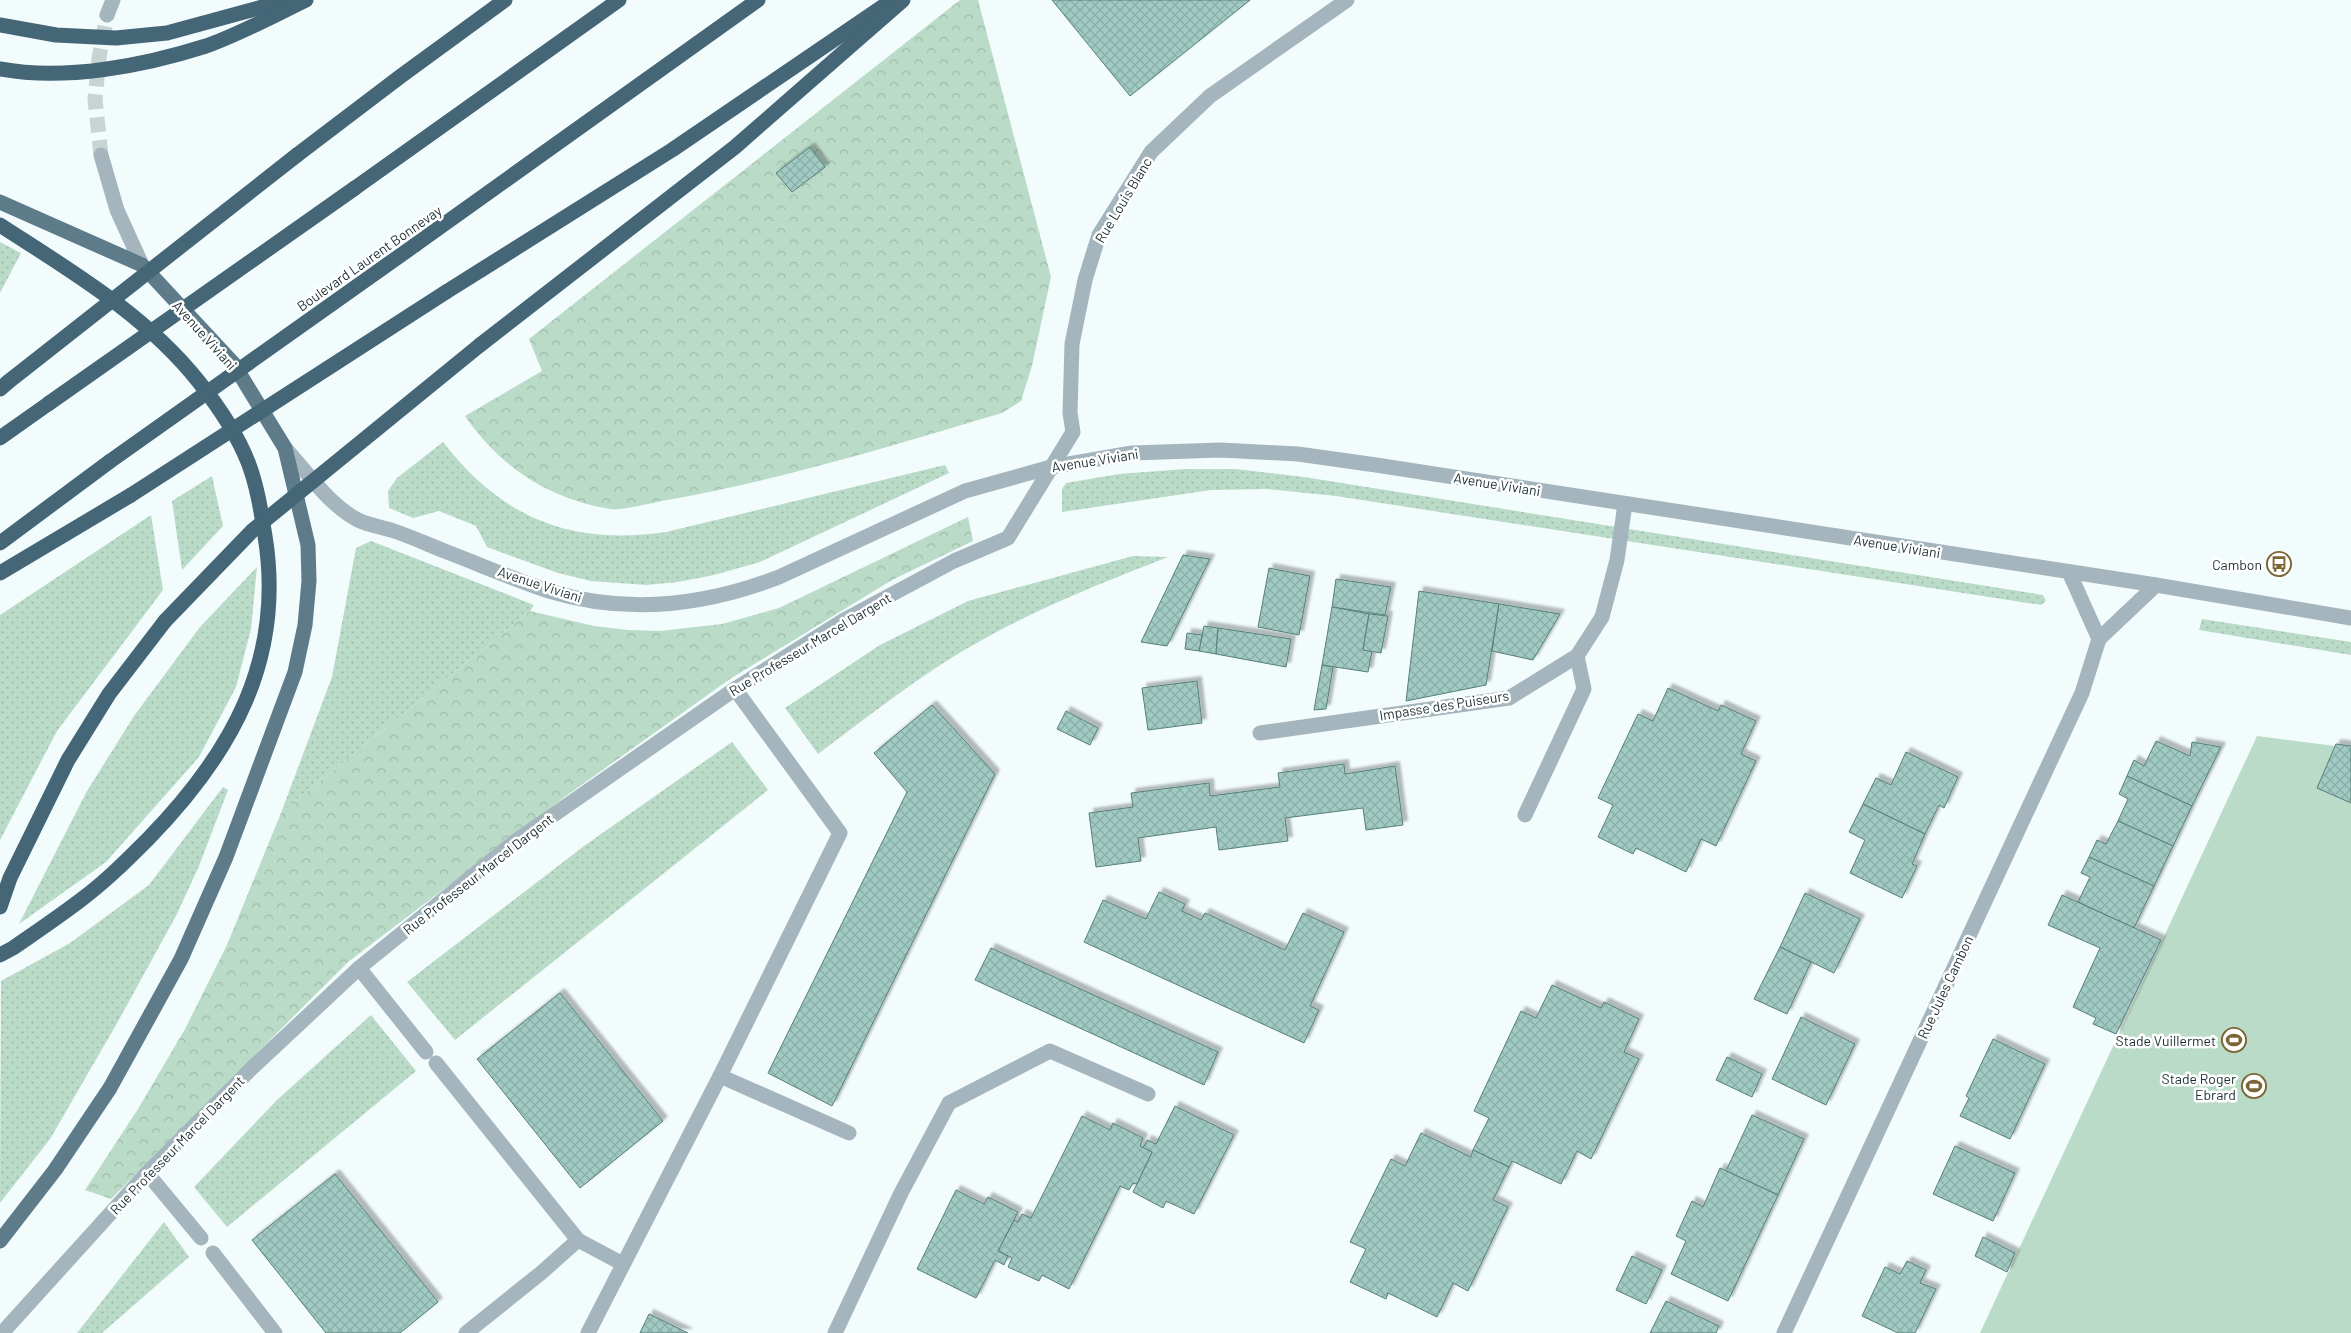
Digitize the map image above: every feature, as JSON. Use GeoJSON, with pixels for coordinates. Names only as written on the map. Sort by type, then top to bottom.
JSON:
{"type":"FeatureCollection","features":[{"type":"Feature","properties":{"kind":"highway"},"geometry":{"type":"LineString","coordinates":[[0,25],[56,35],[116,38],[167,33],[288,0]]}},
{"type":"Feature","properties":{"kind":"highway"},"geometry":{"type":"LineString","coordinates":[[0,69],[65,74],[149,61],[207,46],[306,0]]}},
{"type":"Feature","properties":{"kind":"highway"},"geometry":{"type":"LineString","coordinates":[[4,386],[297,155],[505,0]]}},
{"type":"Feature","properties":{"kind":"highway"},"geometry":{"type":"LineString","coordinates":[[0,438],[619,0]]}},
{"type":"Feature","properties":{"kind":"highway","name":"Boulevard Laurent Bonnevay"},"geometry":{"type":"LineString","coordinates":[[0,543],[109,462],[758,0]]}},
{"type":"Feature","properties":{"kind":"highway"},"geometry":{"type":"LineString","coordinates":[[0,573],[131,495],[446,292],[672,150],[892,0]]}},
{"type":"Feature","properties":{"kind":"highway"},"geometry":{"type":"LineString","coordinates":[[0,907],[10,878],[68,760],[109,694],[165,621],[253,530],[480,345],[735,147],[903,0]]}},
{"type":"Feature","properties":{"kind":"highway"},"geometry":{"type":"LineString","coordinates":[[0,225],[95,286],[149,330],[198,380],[224,417],[248,462],[261,512],[269,559],[270,604],[262,656],[244,707],[220,751],[192,790],[123,864],[83,898],[13,948],[0,955]]}},
{"type":"Feature","properties":{"kind":"main road","name":"Avenue Viviani"},"geometry":{"type":"LineString","coordinates":[[0,202],[142,265],[233,362],[285,448]]}},
{"type":"Feature","properties":{"kind":"main road"},"geometry":{"type":"LineString","coordinates":[[0,1241],[55,1170],[110,1088],[181,959],[226,857],[295,672],[306,625],[308,545],[285,448]]}},
{"type":"Feature","properties":{"kind":"street"},"geometry":{"type":"LineString","coordinates":[[107,15],[113,0]]}},
{"type":"Feature","properties":{"kind":"street","name":"Rue Louis Blanc"},"geometry":{"type":"LineString","coordinates":[[1025,510],[1073,432],[1070,412],[1072,344],[1088,271],[1099,235],[1146,160],[1210,96],[1347,0]]}},
{"type":"Feature","properties":{"kind":"street"},"geometry":{"type":"LineString","coordinates":[[101,155],[117,210],[142,265]]}},
{"type":"Feature","properties":{"kind":"street","name":"Avenue Viviani"},"geometry":{"type":"LineString","coordinates":[[285,448],[334,502],[358,520],[394,531],[551,591],[581,599],[615,604],[649,605],[715,598],[748,590],[779,578],[965,491],[1051,466],[1132,453],[1221,450],[1298,454],[2156,585],[2351,618]]}},
{"type":"Feature","properties":{"kind":"street","name":"Impasse des Puiseurs"},"geometry":{"type":"LineString","coordinates":[[1260,733],[1509,698],[1577,656],[1602,618],[1617,560],[1625,504]]}},
{"type":"Feature","properties":{"kind":"street","name":"Rue Professeur Marcel Dargent"},"geometry":{"type":"LineString","coordinates":[[2,1333],[147,1173],[253,1067],[359,968],[514,843],[735,689],[844,620],[954,561],[1008,538],[1025,510]]}},
{"type":"Feature","properties":{"kind":"street"},"geometry":{"type":"LineString","coordinates":[[2070,572],[2098,639]]}},
{"type":"Feature","properties":{"kind":"street","name":"Rue Jules Cambon"},"geometry":{"type":"LineString","coordinates":[[1784,1333],[2078,701],[2098,639],[2156,585]]}},
{"type":"Feature","properties":{"kind":"street"},"geometry":{"type":"LineString","coordinates":[[1525,815],[1584,689],[1577,656]]}},
{"type":"Feature","properties":{"kind":"street"},"geometry":{"type":"LineString","coordinates":[[588,1333],[720,1076],[840,833],[735,689]]}},
{"type":"Feature","properties":{"kind":"street"},"geometry":{"type":"LineString","coordinates":[[359,968],[578,1240],[623,1264]]}},
{"type":"Feature","properties":{"kind":"street"},"geometry":{"type":"LineString","coordinates":[[836,1333],[901,1193],[949,1103],[1050,1051],[1148,1094]]}},
{"type":"Feature","properties":{"kind":"street"},"geometry":{"type":"LineString","coordinates":[[720,1076],[849,1133]]}},
{"type":"Feature","properties":{"kind":"street"},"geometry":{"type":"LineString","coordinates":[[147,1173],[201,1238]]}},
{"type":"Feature","properties":{"kind":"street"},"geometry":{"type":"LineString","coordinates":[[466,1333],[541,1273],[578,1240]]}},
{"type":"Feature","properties":{"kind":"street"},"geometry":{"type":"LineString","coordinates":[[213,1254],[275,1333]]}},
{"type":"Feature","properties":{"kind":"green space"},"geometry":{"type":"Polygon","coordinates":[[[960,0],[978,0],[1051,277],[1032,366],[1021,401],[1002,413],[839,460],[756,482],[623,509],[610,509],[588,504],[547,489],[528,478],[494,451],[465,416],[542,371],[529,339],[960,0]]]}},
{"type":"Feature","properties":{"kind":"green space"},"geometry":{"type":"Polygon","coordinates":[[[0,242],[21,253],[0,293],[0,242]]]}},
{"type":"Feature","properties":{"kind":"green space"},"geometry":{"type":"Polygon","coordinates":[[[443,442],[489,490],[514,508],[541,521],[569,530],[599,535],[666,532],[945,465],[949,473],[760,562],[714,575],[678,582],[646,585],[591,581],[558,573],[487,547],[476,526],[439,511],[413,518],[389,508],[388,491],[397,478],[443,442]]]}},
{"type":"Feature","properties":{"kind":"green space"},"geometry":{"type":"Polygon","coordinates":[[[1185,469],[1235,469],[1304,477],[2043,595],[2046,601],[2041,605],[1336,496],[1267,489],[1211,490],[1062,512],[1062,489],[1066,483],[1119,474],[1185,469]]]}},
{"type":"Feature","properties":{"kind":"green space"},"geometry":{"type":"Polygon","coordinates":[[[212,476],[223,526],[182,570],[172,501],[212,476]]]}},
{"type":"Feature","properties":{"kind":"green space"},"geometry":{"type":"Polygon","coordinates":[[[151,515],[163,590],[57,731],[0,840],[0,615],[151,515]]]}},
{"type":"Feature","properties":{"kind":"green space"},"geometry":{"type":"Polygon","coordinates":[[[968,517],[973,541],[892,580],[730,679],[566,796],[348,962],[111,1199],[85,1190],[138,1109],[185,1029],[227,945],[281,813],[530,611],[594,626],[628,630],[660,631],[722,624],[779,608],[968,517]]]}},
{"type":"Feature","properties":{"kind":"green space"},"geometry":{"type":"Polygon","coordinates":[[[371,541],[534,605],[530,611],[281,813],[332,677],[356,548],[371,541]]]}},
{"type":"Feature","properties":{"kind":"green space"},"geometry":{"type":"Polygon","coordinates":[[[1133,556],[1168,557],[1063,600],[1011,624],[961,652],[888,701],[818,754],[785,708],[880,645],[968,601],[1133,556]]]}},
{"type":"Feature","properties":{"kind":"green space"},"geometry":{"type":"Polygon","coordinates":[[[257,567],[251,629],[236,687],[199,757],[106,862],[19,924],[87,791],[134,716],[200,627],[257,567]]]}},
{"type":"Feature","properties":{"kind":"green space"},"geometry":{"type":"Polygon","coordinates":[[[2202,619],[2351,642],[2351,655],[2199,630],[2202,619]]]}},
{"type":"Feature","properties":{"kind":"green space","name":"Stade Vuillermet"},"geometry":{"type":"Polygon","coordinates":[[[2257,736],[2351,748],[2351,1333],[1980,1333],[2257,736]]]}},
{"type":"Feature","properties":{"kind":"green space"},"geometry":{"type":"Polygon","coordinates":[[[732,742],[768,790],[455,1040],[407,982],[584,846],[732,742]]]}},
{"type":"Feature","properties":{"kind":"green space"},"geometry":{"type":"Polygon","coordinates":[[[223,787],[228,790],[199,866],[177,914],[50,1139],[0,1203],[1,981],[70,943],[149,885],[223,787]]]}},
{"type":"Feature","properties":{"kind":"green space"},"geometry":{"type":"Polygon","coordinates":[[[371,1015],[416,1071],[227,1227],[194,1187],[277,1100],[371,1015]]]}},
{"type":"Feature","properties":{"kind":"green space"},"geometry":{"type":"Polygon","coordinates":[[[164,1222],[189,1257],[102,1333],[77,1333],[164,1222]]]}},
{"type":"Feature","properties":{"kind":"building"},"geometry":{"type":"Polygon","coordinates":[[[1052,0],[1250,0],[1130,96],[1052,0]]]}},
{"type":"Feature","properties":{"kind":"building"},"geometry":{"type":"Polygon","coordinates":[[[810,147],[825,167],[792,192],[776,173],[810,147]]]}},
{"type":"Feature","properties":{"kind":"building"},"geometry":{"type":"Polygon","coordinates":[[[1183,555],[1210,559],[1167,646],[1141,642],[1183,555]]]}},
{"type":"Feature","properties":{"kind":"building"},"geometry":{"type":"Polygon","coordinates":[[[1269,568],[1310,576],[1299,635],[1258,627],[1269,568]]]}},
{"type":"Feature","properties":{"kind":"building"},"geometry":{"type":"Polygon","coordinates":[[[1336,579],[1391,587],[1385,615],[1332,607],[1336,579]]]}},
{"type":"Feature","properties":{"kind":"building"},"geometry":{"type":"Polygon","coordinates":[[[1419,591],[1499,604],[1486,685],[1406,701],[1419,591]]]}},
{"type":"Feature","properties":{"kind":"building"},"geometry":{"type":"Polygon","coordinates":[[[1499,604],[1560,614],[1533,660],[1492,651],[1499,604]]]}},
{"type":"Feature","properties":{"kind":"building"},"geometry":{"type":"Polygon","coordinates":[[[1332,607],[1369,614],[1363,650],[1372,651],[1368,672],[1322,665],[1332,607]]]}},
{"type":"Feature","properties":{"kind":"building"},"geometry":{"type":"Polygon","coordinates":[[[1369,614],[1388,616],[1381,653],[1363,650],[1369,614]]]}},
{"type":"Feature","properties":{"kind":"building"},"geometry":{"type":"Polygon","coordinates":[[[1204,626],[1218,628],[1216,654],[1199,651],[1204,626]]]}},
{"type":"Feature","properties":{"kind":"building"},"geometry":{"type":"Polygon","coordinates":[[[1218,628],[1291,639],[1286,667],[1216,654],[1218,628]]]}},
{"type":"Feature","properties":{"kind":"building"},"geometry":{"type":"Polygon","coordinates":[[[1187,633],[1202,635],[1199,651],[1185,649],[1187,633]]]}},
{"type":"Feature","properties":{"kind":"building"},"geometry":{"type":"Polygon","coordinates":[[[1322,665],[1333,667],[1326,709],[1314,710],[1322,665]]]}},
{"type":"Feature","properties":{"kind":"building"},"geometry":{"type":"Polygon","coordinates":[[[1197,681],[1202,723],[1148,730],[1142,688],[1197,681]]]}},
{"type":"Feature","properties":{"kind":"building"},"geometry":{"type":"Polygon","coordinates":[[[1668,688],[1718,711],[1721,705],[1756,721],[1741,754],[1756,761],[1716,846],[1701,839],[1686,872],[1636,848],[1633,854],[1598,837],[1613,805],[1598,798],[1638,714],[1653,721],[1668,688]]]}},
{"type":"Feature","properties":{"kind":"building"},"geometry":{"type":"Polygon","coordinates":[[[932,705],[995,774],[832,1106],[768,1073],[907,792],[874,753],[932,705]]]}},
{"type":"Feature","properties":{"kind":"building"},"geometry":{"type":"Polygon","coordinates":[[[1066,711],[1098,728],[1090,745],[1057,729],[1066,711]]]}},
{"type":"Feature","properties":{"kind":"building"},"geometry":{"type":"Polygon","coordinates":[[[2156,741],[2190,756],[2192,742],[2221,747],[2192,806],[2127,776],[2134,760],[2144,766],[2156,741]]]}},
{"type":"Feature","properties":{"kind":"building"},"geometry":{"type":"Polygon","coordinates":[[[2336,744],[2351,746],[2351,803],[2317,788],[2336,744]]]}},
{"type":"Feature","properties":{"kind":"building"},"geometry":{"type":"Polygon","coordinates":[[[1906,752],[1958,777],[1944,808],[1939,805],[1925,834],[1863,804],[1876,778],[1891,785],[1906,752]]]}},
{"type":"Feature","properties":{"kind":"building"},"geometry":{"type":"Polygon","coordinates":[[[1344,764],[1345,774],[1395,766],[1403,825],[1366,830],[1363,808],[1285,818],[1288,841],[1219,850],[1216,827],[1138,838],[1141,861],[1096,867],[1089,813],[1133,807],[1131,793],[1209,783],[1210,796],[1280,787],[1278,773],[1344,764]]]}},
{"type":"Feature","properties":{"kind":"building"},"geometry":{"type":"Polygon","coordinates":[[[2127,776],[2192,806],[2173,846],[2118,821],[2128,799],[2119,794],[2127,776]]]}},
{"type":"Feature","properties":{"kind":"building"},"geometry":{"type":"Polygon","coordinates":[[[1863,804],[1925,834],[1912,864],[1917,866],[1902,898],[1850,873],[1865,840],[1849,832],[1863,804]]]}},
{"type":"Feature","properties":{"kind":"building"},"geometry":{"type":"Polygon","coordinates":[[[2118,821],[2173,846],[2154,886],[2089,857],[2097,840],[2106,844],[2118,821]]]}},
{"type":"Feature","properties":{"kind":"building"},"geometry":{"type":"Polygon","coordinates":[[[2089,857],[2154,886],[2134,928],[2078,902],[2090,877],[2081,873],[2089,857]]]}},
{"type":"Feature","properties":{"kind":"building"},"geometry":{"type":"Polygon","coordinates":[[[1159,892],[1185,904],[1182,911],[1201,920],[1205,913],[1285,950],[1303,913],[1344,932],[1310,1006],[1319,1010],[1304,1043],[1084,942],[1103,900],[1146,919],[1159,892]]]}},
{"type":"Feature","properties":{"kind":"building"},"geometry":{"type":"Polygon","coordinates":[[[1805,893],[1860,919],[1834,973],[1780,947],[1805,893]]]}},
{"type":"Feature","properties":{"kind":"building"},"geometry":{"type":"Polygon","coordinates":[[[2062,895],[2161,940],[2116,1034],[2093,1024],[2096,1018],[2073,1007],[2100,948],[2048,925],[2062,895]]]}},
{"type":"Feature","properties":{"kind":"building"},"geometry":{"type":"Polygon","coordinates":[[[1780,947],[1811,962],[1787,1014],[1754,999],[1780,947]]]}},
{"type":"Feature","properties":{"kind":"building"},"geometry":{"type":"Polygon","coordinates":[[[991,948],[1218,1052],[1204,1085],[975,980],[991,948]]]}},
{"type":"Feature","properties":{"kind":"building"},"geometry":{"type":"Polygon","coordinates":[[[1552,985],[1601,1008],[1604,1002],[1639,1019],[1624,1052],[1639,1059],[1591,1159],[1577,1151],[1561,1184],[1512,1161],[1509,1167],[1473,1150],[1489,1118],[1474,1111],[1521,1011],[1536,1018],[1552,985]]]}},
{"type":"Feature","properties":{"kind":"building"},"geometry":{"type":"Polygon","coordinates":[[[560,993],[663,1121],[580,1188],[477,1059],[560,993]]]}},
{"type":"Feature","properties":{"kind":"building"},"geometry":{"type":"Polygon","coordinates":[[[1801,1017],[1855,1044],[1826,1105],[1772,1079],[1801,1017]]]}},
{"type":"Feature","properties":{"kind":"building"},"geometry":{"type":"Polygon","coordinates":[[[1993,1039],[2045,1064],[2010,1139],[1960,1116],[1969,1098],[1966,1096],[1993,1039]]]}},
{"type":"Feature","properties":{"kind":"building"},"geometry":{"type":"Polygon","coordinates":[[[1727,1057],[1762,1074],[1752,1097],[1716,1080],[1727,1057]]]}},
{"type":"Feature","properties":{"kind":"building"},"geometry":{"type":"Polygon","coordinates":[[[1175,1106],[1234,1135],[1194,1214],[1166,1201],[1163,1208],[1133,1192],[1152,1152],[1143,1148],[1147,1140],[1156,1144],[1175,1106]]]}},
{"type":"Feature","properties":{"kind":"building"},"geometry":{"type":"Polygon","coordinates":[[[1752,1115],[1804,1139],[1778,1195],[1726,1171],[1752,1115]]]}},
{"type":"Feature","properties":{"kind":"building"},"geometry":{"type":"Polygon","coordinates":[[[1082,1116],[1110,1130],[1113,1123],[1143,1138],[1140,1146],[1152,1152],[1137,1184],[1133,1183],[1129,1190],[1120,1186],[1069,1289],[1042,1275],[1039,1281],[1008,1267],[1012,1258],[998,1251],[1014,1220],[1018,1222],[1022,1214],[1031,1218],[1082,1116]]]}},
{"type":"Feature","properties":{"kind":"building"},"geometry":{"type":"Polygon","coordinates":[[[1421,1133],[1471,1157],[1473,1150],[1509,1167],[1493,1200],[1508,1207],[1468,1291],[1453,1283],[1437,1317],[1388,1293],[1386,1299],[1350,1282],[1366,1249],[1350,1242],[1391,1159],[1405,1166],[1421,1133]]]}},
{"type":"Feature","properties":{"kind":"building"},"geometry":{"type":"Polygon","coordinates":[[[1955,1146],[2015,1173],[1993,1221],[1933,1194],[1955,1146]]]}},
{"type":"Feature","properties":{"kind":"building"},"geometry":{"type":"Polygon","coordinates":[[[1720,1168],[1778,1195],[1728,1301],[1671,1274],[1686,1241],[1676,1236],[1692,1201],[1703,1207],[1720,1168]]]}},
{"type":"Feature","properties":{"kind":"building"},"geometry":{"type":"Polygon","coordinates":[[[335,1174],[438,1302],[400,1333],[326,1333],[252,1240],[335,1174]]]}},
{"type":"Feature","properties":{"kind":"building"},"geometry":{"type":"Polygon","coordinates":[[[956,1190],[984,1204],[988,1197],[1018,1212],[998,1251],[1008,1256],[1004,1265],[995,1260],[976,1298],[917,1269],[956,1190]]]}},
{"type":"Feature","properties":{"kind":"building"},"geometry":{"type":"Polygon","coordinates":[[[1983,1237],[2015,1253],[2007,1272],[1975,1256],[1983,1237]]]}},
{"type":"Feature","properties":{"kind":"building"},"geometry":{"type":"Polygon","coordinates":[[[1632,1256],[1662,1270],[1646,1304],[1616,1290],[1632,1256]]]}},
{"type":"Feature","properties":{"kind":"building"},"geometry":{"type":"Polygon","coordinates":[[[1907,1261],[1926,1270],[1920,1283],[1936,1289],[1915,1333],[1898,1333],[1862,1316],[1885,1267],[1900,1274],[1907,1261]]]}},
{"type":"Feature","properties":{"kind":"building"},"geometry":{"type":"Polygon","coordinates":[[[1666,1301],[1719,1326],[1716,1333],[1650,1333],[1666,1301]]]}},
{"type":"Feature","properties":{"kind":"building"},"geometry":{"type":"Polygon","coordinates":[[[649,1314],[688,1333],[640,1333],[649,1314]]]}},
{"type":"Feature","properties":{"kind":"tunnel"},"geometry":{"type":"LineString","coordinates":[[101,155],[95,99],[99,58],[107,15]]}},
{"type":"Feature","properties":{"kind":"place","name":"Cambon"},"geometry":{"type":"Point","coordinates":[2279,564]}},
{"type":"Feature","properties":{"kind":"place","name":"Stade Vuillermet"},"geometry":{"type":"Point","coordinates":[2234,1040]}},
{"type":"Feature","properties":{"kind":"place","name":"Stade Roger Ebrard"},"geometry":{"type":"Point","coordinates":[2254,1086]}}]}
